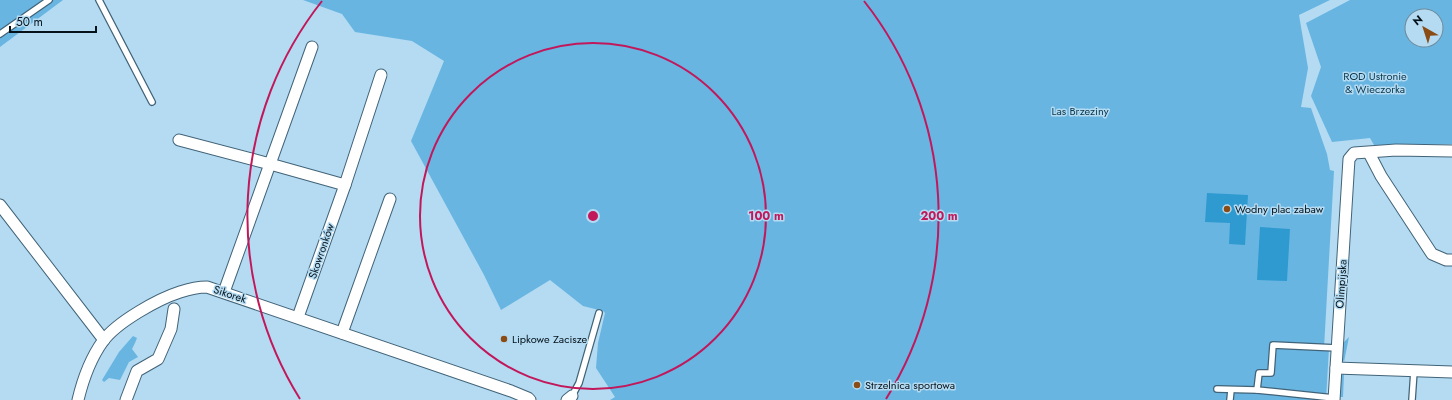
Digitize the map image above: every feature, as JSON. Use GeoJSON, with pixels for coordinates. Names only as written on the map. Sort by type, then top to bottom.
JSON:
{"type":"FeatureCollection","features":[{"type":"Feature","properties":{"kind":"street"},"geometry":{"type":"LineString","coordinates":[[224,292],[312,46]]}},
{"type":"Feature","properties":{"kind":"street","name":"Skowronków"},"geometry":{"type":"LineString","coordinates":[[298,317],[345,185],[381,75]]}},
{"type":"Feature","properties":{"kind":"street"},"geometry":{"type":"LineString","coordinates":[[179,140],[345,185]]}},
{"type":"Feature","properties":{"kind":"street"},"geometry":{"type":"LineString","coordinates":[[1452,151],[1396,150],[1369,153],[1381,176],[1422,241],[1432,254],[1446,260],[1452,260]]}},
{"type":"Feature","properties":{"kind":"street","name":"Olimpijska"},"geometry":{"type":"LineString","coordinates":[[1334,399],[1349,159],[1352,154],[1369,153]]}},
{"type":"Feature","properties":{"kind":"street"},"geometry":{"type":"LineString","coordinates":[[342,333],[390,199]]}},
{"type":"Feature","properties":{"kind":"street"},"geometry":{"type":"LineString","coordinates":[[0,205],[104,340]]}},
{"type":"Feature","properties":{"kind":"street","name":"Sikorek"},"geometry":{"type":"LineString","coordinates":[[78,400],[84,378],[104,340],[115,329],[145,309],[180,292],[207,287],[511,391],[530,400]]}},
{"type":"Feature","properties":{"kind":"street"},"geometry":{"type":"LineString","coordinates":[[126,400],[137,371],[158,359],[171,329],[174,309]]}},
{"type":"Feature","properties":{"kind":"street"},"geometry":{"type":"LineString","coordinates":[[1336,368],[1452,372]]}},
{"type":"Feature","properties":{"kind":"lane"},"geometry":{"type":"LineString","coordinates":[[0,34],[48,0]]}},
{"type":"Feature","properties":{"kind":"lane"},"geometry":{"type":"LineString","coordinates":[[99,0],[152,102]]}},
{"type":"Feature","properties":{"kind":"lane"},"geometry":{"type":"LineString","coordinates":[[569,398],[579,383],[599,313]]}},
{"type":"Feature","properties":{"kind":"lane"},"geometry":{"type":"LineString","coordinates":[[1257,390],[1259,373],[1271,373],[1273,345],[1337,348]]}},
{"type":"Feature","properties":{"kind":"lane"},"geometry":{"type":"LineString","coordinates":[[1412,400],[1414,371]]}},
{"type":"Feature","properties":{"kind":"lane"},"geometry":{"type":"LineString","coordinates":[[1217,389],[1257,390],[1334,399]]}},
{"type":"Feature","properties":{"kind":"lane"},"geometry":{"type":"LineString","coordinates":[[1230,400],[1231,390]]}},
{"type":"Feature","properties":{"kind":"green space"},"geometry":{"type":"Polygon","coordinates":[[[0,0],[63,0],[0,47],[0,0]]]}},
{"type":"Feature","properties":{"kind":"green space","name":"Las Brzeziny"},"geometry":{"type":"Polygon","coordinates":[[[303,0],[1330,0],[1299,15],[1308,68],[1301,107],[1311,108],[1327,154],[1330,170],[1334,171],[1324,348],[1329,348],[1326,400],[610,400],[615,397],[596,368],[598,343],[605,313],[603,311],[583,306],[550,280],[501,310],[484,275],[411,141],[444,61],[412,41],[355,32],[342,14],[303,0]]]}},
{"type":"Feature","properties":{"kind":"green space","name":"ROD Ustronie & Wieczorka"},"geometry":{"type":"Polygon","coordinates":[[[1350,0],[1452,0],[1452,144],[1374,145],[1370,138],[1332,142],[1311,96],[1321,67],[1306,23],[1350,0]]]}},
{"type":"Feature","properties":{"kind":"green space"},"geometry":{"type":"Polygon","coordinates":[[[133,336],[137,338],[132,349],[138,357],[129,362],[120,380],[109,378],[104,382],[102,380],[119,352],[133,336]]]}},
{"type":"Feature","properties":{"kind":"green space"},"geometry":{"type":"Polygon","coordinates":[[[1349,337],[1344,362],[1342,358],[1342,344],[1349,337]]]}},
{"type":"Feature","properties":{"kind":"green space"},"geometry":{"type":"Polygon","coordinates":[[[1344,374],[1343,397],[1339,397],[1341,376],[1344,374]]]}},
{"type":"Feature","properties":{"kind":"shaded area","name":"Wodny plac zabaw"},"geometry":{"type":"Polygon","coordinates":[[[1207,193],[1248,195],[1245,245],[1229,244],[1230,223],[1205,222],[1207,193]]]}},
{"type":"Feature","properties":{"kind":"shaded area"},"geometry":{"type":"Polygon","coordinates":[[[1260,227],[1290,229],[1287,281],[1257,280],[1260,227]]]}},
{"type":"Feature","properties":{"kind":"place","name":"Wodny plac zabaw"},"geometry":{"type":"Point","coordinates":[1227,209]}},
{"type":"Feature","properties":{"kind":"place","name":"Lipkowe Zacisze"},"geometry":{"type":"Point","coordinates":[504,339]}},
{"type":"Feature","properties":{"kind":"place","name":"Strzelnica sportowa"},"geometry":{"type":"Point","coordinates":[857,385]}}]}
